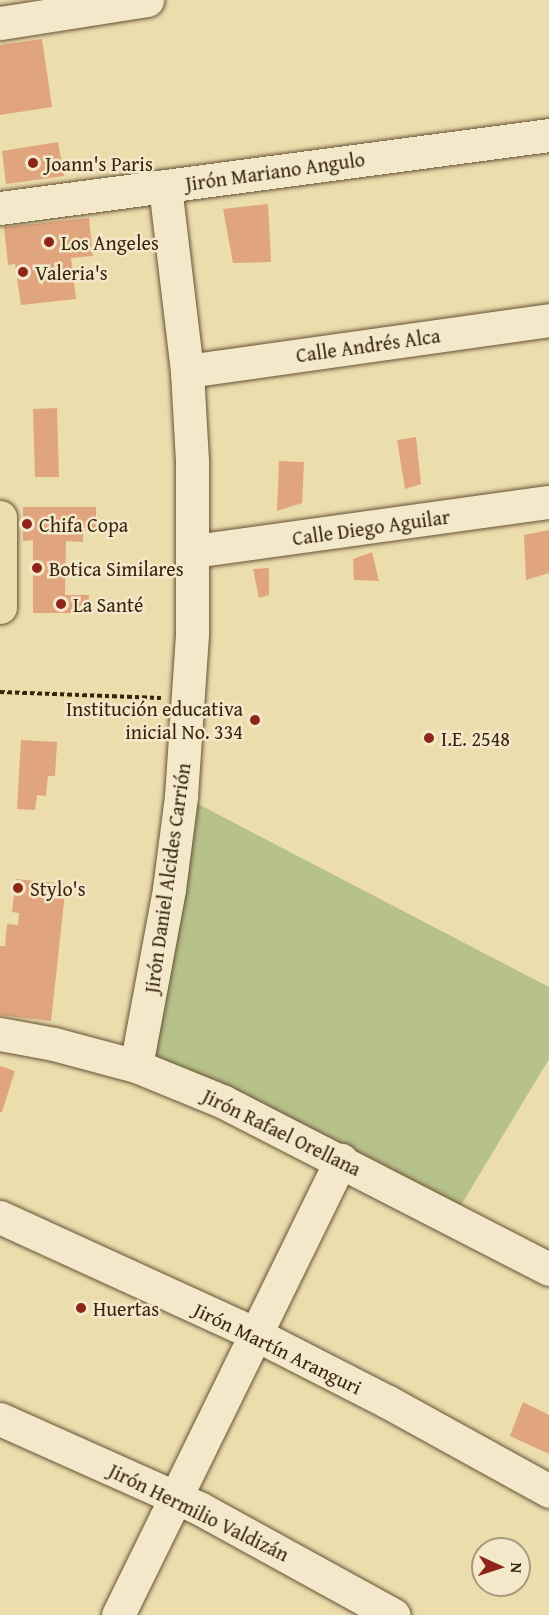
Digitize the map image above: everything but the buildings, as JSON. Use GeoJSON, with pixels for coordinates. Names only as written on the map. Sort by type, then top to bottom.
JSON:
{"type":"FeatureCollection","features":[{"type":"Feature","properties":{"kind":"main road"},"geometry":{"type":"LineString","coordinates":[[0,517],[0,607]]}},
{"type":"Feature","properties":{"kind":"street"},"geometry":{"type":"LineString","coordinates":[[0,23],[139,1]]}},
{"type":"Feature","properties":{"kind":"street","name":"Jirón Mariano Angulo"},"geometry":{"type":"LineString","coordinates":[[0,208],[549,135]]}},
{"type":"Feature","properties":{"kind":"street","name":"Jirón Daniel Alcides Carrión"},"geometry":{"type":"LineString","coordinates":[[136,1066],[169,889],[181,796],[189,699],[194,551],[187,371],[165,186]]}},
{"type":"Feature","properties":{"kind":"street","name":"Calle Andrés Alca"},"geometry":{"type":"LineString","coordinates":[[187,371],[549,320]]}},
{"type":"Feature","properties":{"kind":"street","name":"Calle Diego Aguilar"},"geometry":{"type":"LineString","coordinates":[[194,551],[549,502]]}},
{"type":"Feature","properties":{"kind":"street","name":"Jirón Rafael Orellana"},"geometry":{"type":"LineString","coordinates":[[0,1034],[54,1044],[136,1066],[224,1102],[545,1258]]}},
{"type":"Feature","properties":{"kind":"street"},"geometry":{"type":"LineString","coordinates":[[118,1615],[340,1160]]}},
{"type":"Feature","properties":{"kind":"street","name":"Jirón Martín Aranguri"},"geometry":{"type":"LineString","coordinates":[[0,1217],[255,1334],[388,1402],[549,1491]]}},
{"type":"Feature","properties":{"kind":"street","name":"Jirón Hermilio Valdizán"},"geometry":{"type":"LineString","coordinates":[[0,1419],[174,1497],[288,1556],[394,1615]]}},
{"type":"Feature","properties":{"kind":"path"},"geometry":{"type":"LineString","coordinates":[[0,692],[189,699]]}},
{"type":"Feature","properties":{"kind":"green space"},"geometry":{"type":"Polygon","coordinates":[[[196,803],[549,987],[549,1059],[461,1205],[154,1058],[196,803]]]}},
{"type":"Feature","properties":{"kind":"place","name":"Joann's Paris"},"geometry":{"type":"Point","coordinates":[33,163]}},
{"type":"Feature","properties":{"kind":"place","name":"Los Angeles"},"geometry":{"type":"Point","coordinates":[49,242]}},
{"type":"Feature","properties":{"kind":"place","name":"Valeria's"},"geometry":{"type":"Point","coordinates":[23,272]}},
{"type":"Feature","properties":{"kind":"place","name":"Chifa Copa"},"geometry":{"type":"Point","coordinates":[27,524]}},
{"type":"Feature","properties":{"kind":"place","name":"Botica Similares"},"geometry":{"type":"Point","coordinates":[37,568]}},
{"type":"Feature","properties":{"kind":"place","name":"La Santé"},"geometry":{"type":"Point","coordinates":[61,604]}},
{"type":"Feature","properties":{"kind":"place","name":"Institución educativa inicial No. 334"},"geometry":{"type":"Point","coordinates":[255,720]}},
{"type":"Feature","properties":{"kind":"place","name":"I.E. 2548"},"geometry":{"type":"Point","coordinates":[429,738]}},
{"type":"Feature","properties":{"kind":"place","name":"Stylo's"},"geometry":{"type":"Point","coordinates":[18,888]}},
{"type":"Feature","properties":{"kind":"place","name":"Huertas"},"geometry":{"type":"Point","coordinates":[81,1308]}}]}
